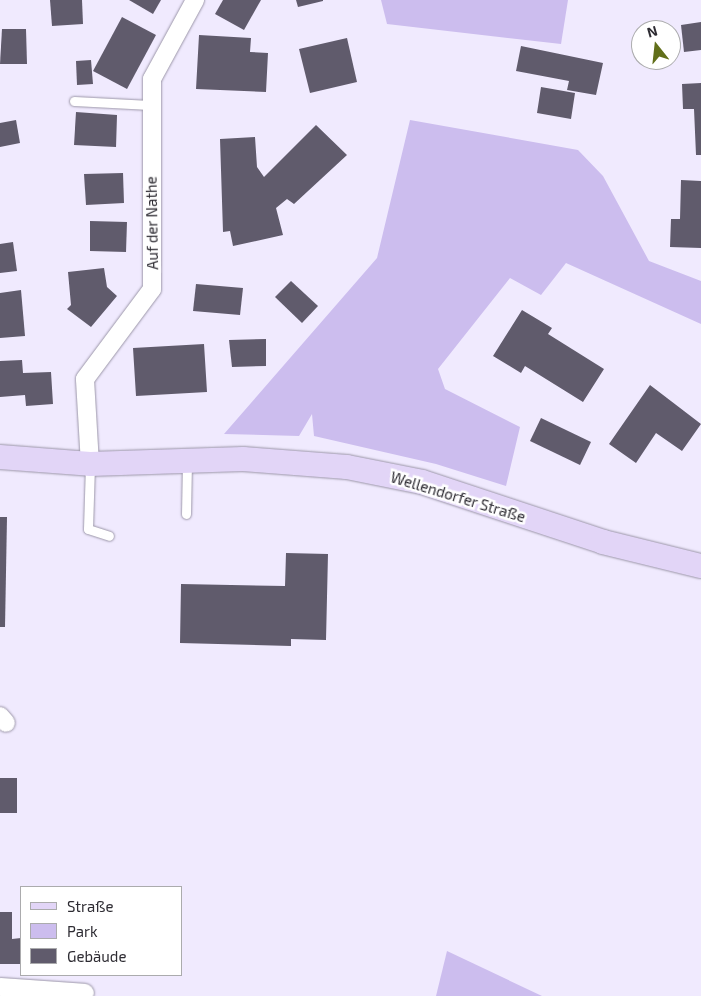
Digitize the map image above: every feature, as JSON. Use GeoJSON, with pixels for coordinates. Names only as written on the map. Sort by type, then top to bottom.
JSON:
{"type":"FeatureCollection","features":[{"type":"Feature","properties":{"kind":"street","name":"Auf der Nathe"},"geometry":{"type":"LineString","coordinates":[[90,464],[85,379],[152,289],[150,104],[152,79],[195,0]]}},
{"type":"Feature","properties":{"kind":"street","name":"Wellendorfer Straße"},"geometry":{"type":"LineString","coordinates":[[0,457],[90,464],[187,460],[300,461],[356,469],[422,482],[603,542],[701,566]]}},
{"type":"Feature","properties":{"kind":"street"},"geometry":{"type":"LineString","coordinates":[[0,987],[85,993]]}},
{"type":"Feature","properties":{"kind":"lane"},"geometry":{"type":"LineString","coordinates":[[74,101],[150,104]]}},
{"type":"Feature","properties":{"kind":"lane"},"geometry":{"type":"LineString","coordinates":[[186,514],[187,460]]}},
{"type":"Feature","properties":{"kind":"lane"},"geometry":{"type":"LineString","coordinates":[[90,464],[88,529],[109,536]]}},
{"type":"Feature","properties":{"kind":"green space"},"geometry":{"type":"Polygon","coordinates":[[[381,0],[568,0],[561,44],[387,24],[381,0]]]}},
{"type":"Feature","properties":{"kind":"green space"},"geometry":{"type":"Polygon","coordinates":[[[410,120],[578,150],[603,176],[649,261],[701,281],[701,324],[566,263],[541,295],[510,278],[438,369],[445,389],[520,427],[506,486],[436,464],[314,436],[312,414],[299,436],[224,434],[377,258],[410,120]]]}},
{"type":"Feature","properties":{"kind":"green space"},"geometry":{"type":"Polygon","coordinates":[[[447,951],[542,996],[436,996],[447,951]]]}},
{"type":"Feature","properties":{"kind":"building"},"geometry":{"type":"Polygon","coordinates":[[[50,0],[82,0],[83,24],[52,26],[50,0]]]}},
{"type":"Feature","properties":{"kind":"building"},"geometry":{"type":"Polygon","coordinates":[[[129,0],[161,0],[153,14],[129,0]]]}},
{"type":"Feature","properties":{"kind":"building"},"geometry":{"type":"Polygon","coordinates":[[[223,0],[261,0],[244,30],[215,14],[223,0]]]}},
{"type":"Feature","properties":{"kind":"building"},"geometry":{"type":"Polygon","coordinates":[[[296,0],[323,0],[323,1],[298,7],[296,0]]]}},
{"type":"Feature","properties":{"kind":"building"},"geometry":{"type":"Polygon","coordinates":[[[122,17],[156,35],[127,89],[93,71],[122,17]]]}},
{"type":"Feature","properties":{"kind":"building"},"geometry":{"type":"Polygon","coordinates":[[[701,22],[701,50],[684,52],[681,25],[701,22]]]}},
{"type":"Feature","properties":{"kind":"building"},"geometry":{"type":"Polygon","coordinates":[[[2,29],[26,29],[27,64],[0,64],[2,29]]]}},
{"type":"Feature","properties":{"kind":"building"},"geometry":{"type":"Polygon","coordinates":[[[199,35],[251,38],[250,52],[268,53],[266,92],[196,89],[199,35]]]}},
{"type":"Feature","properties":{"kind":"building"},"geometry":{"type":"Polygon","coordinates":[[[347,38],[357,82],[310,93],[299,49],[347,38]]]}},
{"type":"Feature","properties":{"kind":"building"},"geometry":{"type":"Polygon","coordinates":[[[521,46],[603,63],[596,95],[567,90],[569,81],[516,71],[521,46]]]}},
{"type":"Feature","properties":{"kind":"building"},"geometry":{"type":"Polygon","coordinates":[[[91,60],[93,84],[77,85],[76,61],[91,60]]]}},
{"type":"Feature","properties":{"kind":"building"},"geometry":{"type":"Polygon","coordinates":[[[701,83],[701,155],[696,155],[694,109],[683,109],[682,84],[701,83]]]}},
{"type":"Feature","properties":{"kind":"building"},"geometry":{"type":"Polygon","coordinates":[[[541,87],[575,93],[571,119],[537,113],[541,87]]]}},
{"type":"Feature","properties":{"kind":"building"},"geometry":{"type":"Polygon","coordinates":[[[76,112],[117,115],[116,147],[74,145],[76,112]]]}},
{"type":"Feature","properties":{"kind":"building"},"geometry":{"type":"Polygon","coordinates":[[[16,120],[20,143],[0,147],[0,123],[16,120]]]}},
{"type":"Feature","properties":{"kind":"building"},"geometry":{"type":"Polygon","coordinates":[[[316,125],[347,155],[294,204],[287,199],[276,208],[283,235],[233,246],[230,231],[223,232],[220,139],[255,137],[257,167],[264,177],[316,125]]]}},
{"type":"Feature","properties":{"kind":"building"},"geometry":{"type":"Polygon","coordinates":[[[123,173],[124,203],[86,205],[84,174],[123,173]]]}},
{"type":"Feature","properties":{"kind":"building"},"geometry":{"type":"Polygon","coordinates":[[[681,180],[701,181],[701,248],[670,247],[671,219],[680,219],[681,180]]]}},
{"type":"Feature","properties":{"kind":"building"},"geometry":{"type":"Polygon","coordinates":[[[90,221],[127,222],[126,252],[90,251],[90,221]]]}},
{"type":"Feature","properties":{"kind":"building"},"geometry":{"type":"Polygon","coordinates":[[[13,242],[17,271],[0,273],[0,244],[13,242]]]}},
{"type":"Feature","properties":{"kind":"building"},"geometry":{"type":"Polygon","coordinates":[[[104,268],[107,287],[117,296],[91,327],[67,309],[71,305],[68,272],[104,268]]]}},
{"type":"Feature","properties":{"kind":"building"},"geometry":{"type":"Polygon","coordinates":[[[291,281],[318,306],[302,323],[275,297],[291,281]]]}},
{"type":"Feature","properties":{"kind":"building"},"geometry":{"type":"Polygon","coordinates":[[[196,284],[243,288],[240,315],[193,311],[196,284]]]}},
{"type":"Feature","properties":{"kind":"building"},"geometry":{"type":"Polygon","coordinates":[[[21,290],[25,336],[0,338],[0,293],[21,290]]]}},
{"type":"Feature","properties":{"kind":"building"},"geometry":{"type":"Polygon","coordinates":[[[522,310],[552,328],[548,334],[604,369],[583,402],[525,366],[521,373],[493,356],[522,310]]]}},
{"type":"Feature","properties":{"kind":"building"},"geometry":{"type":"Polygon","coordinates":[[[266,339],[266,366],[232,367],[229,340],[266,339]]]}},
{"type":"Feature","properties":{"kind":"building"},"geometry":{"type":"Polygon","coordinates":[[[204,344],[207,392],[136,396],[133,348],[204,344]]]}},
{"type":"Feature","properties":{"kind":"building"},"geometry":{"type":"Polygon","coordinates":[[[22,360],[23,373],[51,372],[53,404],[26,406],[25,395],[0,397],[0,361],[22,360]]]}},
{"type":"Feature","properties":{"kind":"building"},"geometry":{"type":"Polygon","coordinates":[[[650,385],[701,424],[682,451],[656,433],[636,463],[609,444],[650,385]]]}},
{"type":"Feature","properties":{"kind":"building"},"geometry":{"type":"Polygon","coordinates":[[[541,418],[591,442],[580,465],[530,441],[541,418]]]}},
{"type":"Feature","properties":{"kind":"building"},"geometry":{"type":"Polygon","coordinates":[[[0,517],[7,517],[5,627],[0,627],[0,517]]]}},
{"type":"Feature","properties":{"kind":"building"},"geometry":{"type":"Polygon","coordinates":[[[286,553],[328,554],[326,640],[291,639],[291,646],[180,643],[181,584],[285,586],[286,553]]]}},
{"type":"Feature","properties":{"kind":"building"},"geometry":{"type":"Polygon","coordinates":[[[0,778],[17,778],[17,813],[0,813],[0,778]]]}},
{"type":"Feature","properties":{"kind":"building"},"geometry":{"type":"Polygon","coordinates":[[[0,912],[12,912],[12,939],[20,938],[20,964],[0,964],[0,912]]]}}]}
